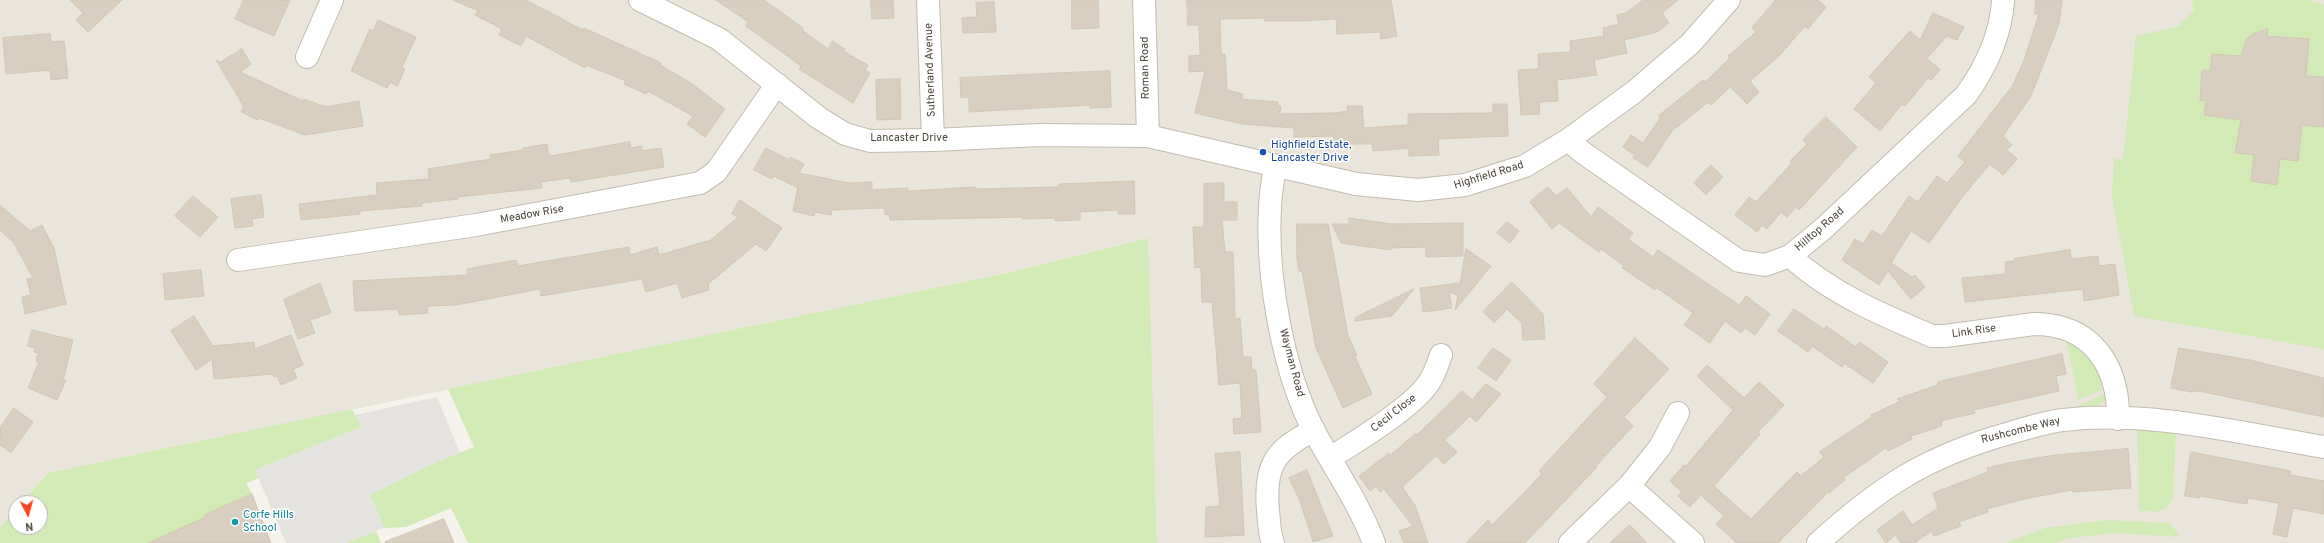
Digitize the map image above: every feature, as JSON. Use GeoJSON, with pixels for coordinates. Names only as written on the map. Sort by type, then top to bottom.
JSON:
{"type":"FeatureCollection","features":[{"type":"Feature","properties":{"kind":"street"},"geometry":{"type":"LineString","coordinates":[[306,57],[332,0]]}},
{"type":"Feature","properties":{"kind":"street","name":"Lancaster Drive"},"geometry":{"type":"LineString","coordinates":[[640,0],[719,39],[819,118],[844,134],[870,140],[933,140],[1048,134],[1148,136]]}},
{"type":"Feature","properties":{"kind":"street","name":"Sutherland Avenue"},"geometry":{"type":"LineString","coordinates":[[928,0],[933,140]]}},
{"type":"Feature","properties":{"kind":"street","name":"Roman Road"},"geometry":{"type":"LineString","coordinates":[[1144,0],[1148,136]]}},
{"type":"Feature","properties":{"kind":"street","name":"Highfield Road"},"geometry":{"type":"LineString","coordinates":[[1148,136],[1198,146],[1275,167],[1356,184],[1396,189],[1442,189],[1465,185],[1524,166],[1568,140],[1634,92],[1690,44],[1729,0]]}},
{"type":"Feature","properties":{"kind":"street","name":"Hilltop Road"},"geometry":{"type":"LineString","coordinates":[[1568,140],[1582,152],[1739,261],[1765,265],[1790,256],[1828,224],[1966,95],[1980,76],[1996,40],[2003,0]]}},
{"type":"Feature","properties":{"kind":"street","name":"Meadow Rise"},"geometry":{"type":"LineString","coordinates":[[238,260],[476,225],[700,184],[716,172],[777,84]]}},
{"type":"Feature","properties":{"kind":"street","name":"Wayman Road"},"geometry":{"type":"LineString","coordinates":[[1275,167],[1270,209],[1271,270],[1286,352],[1296,388],[1314,430],[1367,524],[1374,543]]}},
{"type":"Feature","properties":{"kind":"street","name":"Link Rise"},"geometry":{"type":"LineString","coordinates":[[1790,256],[1813,277],[1833,289],[1932,336],[1945,336],[2034,324],[2049,324],[2076,333],[2095,349],[2111,369],[2118,398],[2118,418]]}},
{"type":"Feature","properties":{"kind":"street","name":"Cecil Close"},"geometry":{"type":"LineString","coordinates":[[1330,458],[1374,430],[1416,397],[1430,381],[1441,355]]}},
{"type":"Feature","properties":{"kind":"street"},"geometry":{"type":"LineString","coordinates":[[1570,543],[1629,486],[1660,447],[1678,413]]}},
{"type":"Feature","properties":{"kind":"street","name":"Rushcombe Way"},"geometry":{"type":"LineString","coordinates":[[1818,543],[1857,508],[1896,480],[1927,462],[1962,447],[2062,420],[2118,418],[2184,424],[2324,447]]}},
{"type":"Feature","properties":{"kind":"street"},"geometry":{"type":"LineString","coordinates":[[1273,543],[1267,499],[1267,484],[1270,470],[1280,452],[1294,440],[1314,430]]}},
{"type":"Feature","properties":{"kind":"street"},"geometry":{"type":"LineString","coordinates":[[1629,486],[1693,543]]}},
{"type":"Feature","properties":{"kind":"shaded area"},"geometry":{"type":"Polygon","coordinates":[[[0,0],[2324,0],[2324,543],[1157,543],[1147,238],[1007,273],[48,473],[28,495],[8,495],[8,518],[0,527],[0,0]]]}},
{"type":"Feature","properties":{"kind":"shaded area"},"geometry":{"type":"Polygon","coordinates":[[[437,397],[460,453],[430,465],[370,495],[384,528],[346,543],[286,543],[255,470],[362,427],[355,415],[437,397]]]}},
{"type":"Feature","properties":{"kind":"green space"},"geometry":{"type":"Polygon","coordinates":[[[2192,0],[2308,0],[2324,4],[2324,77],[2301,76],[2307,66],[2309,39],[2253,34],[2247,39],[2251,57],[2212,54],[2210,71],[2202,70],[2200,100],[2206,101],[2204,115],[2241,120],[2235,153],[2254,155],[2251,181],[2277,185],[2280,159],[2298,160],[2302,122],[2324,127],[2324,349],[2134,316],[2112,196],[2114,158],[2123,160],[2136,36],[2179,26],[2194,10],[2192,0]]]}},
{"type":"Feature","properties":{"kind":"green space"},"geometry":{"type":"Polygon","coordinates":[[[1148,238],[1157,543],[468,543],[451,508],[406,527],[384,528],[370,495],[430,465],[474,447],[448,389],[1007,273],[1148,238]]]}},
{"type":"Feature","properties":{"kind":"green space"},"geometry":{"type":"Polygon","coordinates":[[[2066,338],[2090,355],[2109,387],[2078,400],[2066,338]]]}},
{"type":"Feature","properties":{"kind":"green space"},"geometry":{"type":"Polygon","coordinates":[[[2106,393],[2101,404],[2096,407],[2067,411],[2106,393]]]}},
{"type":"Feature","properties":{"kind":"green space"},"geometry":{"type":"Polygon","coordinates":[[[352,409],[362,427],[255,470],[259,478],[246,483],[252,494],[205,515],[216,543],[196,522],[148,543],[0,543],[0,527],[8,518],[8,535],[48,535],[48,495],[28,495],[48,473],[352,409]]]}},
{"type":"Feature","properties":{"kind":"green space"},"geometry":{"type":"Polygon","coordinates":[[[2137,429],[2176,433],[2173,498],[2167,508],[2163,510],[2155,512],[2139,511],[2137,429]]]}},
{"type":"Feature","properties":{"kind":"green space"},"geometry":{"type":"Polygon","coordinates":[[[2107,520],[2170,523],[2180,537],[2112,533],[2065,539],[2056,543],[2006,543],[2045,528],[2107,520]]]}},
{"type":"Feature","properties":{"kind":"green space"},"geometry":{"type":"Polygon","coordinates":[[[376,531],[381,543],[346,543],[376,531]]]}},
{"type":"Feature","properties":{"kind":"building"},"geometry":{"type":"Polygon","coordinates":[[[70,0],[122,0],[88,32],[76,20],[83,13],[70,0]]]}},
{"type":"Feature","properties":{"kind":"building"},"geometry":{"type":"Polygon","coordinates":[[[244,0],[290,0],[274,36],[235,19],[244,0]]]}},
{"type":"Feature","properties":{"kind":"building"},"geometry":{"type":"Polygon","coordinates":[[[453,0],[526,0],[583,30],[584,28],[661,63],[660,65],[691,83],[725,109],[705,137],[687,124],[693,116],[648,91],[646,94],[624,84],[626,81],[586,65],[585,68],[526,36],[521,46],[499,35],[502,29],[475,15],[478,11],[453,0]]]}},
{"type":"Feature","properties":{"kind":"building"},"geometry":{"type":"Polygon","coordinates":[[[716,0],[764,0],[803,28],[802,30],[828,49],[832,41],[845,49],[843,51],[868,65],[865,70],[870,73],[853,103],[799,69],[801,66],[746,26],[748,22],[716,0]]]}},
{"type":"Feature","properties":{"kind":"building"},"geometry":{"type":"Polygon","coordinates":[[[871,0],[893,0],[894,18],[872,19],[871,0]]]}},
{"type":"Feature","properties":{"kind":"building"},"geometry":{"type":"Polygon","coordinates":[[[1072,0],[1098,0],[1099,28],[1072,29],[1072,0]]]}},
{"type":"Feature","properties":{"kind":"building"},"geometry":{"type":"Polygon","coordinates":[[[1187,0],[1391,0],[1397,36],[1381,39],[1380,32],[1337,34],[1336,19],[1265,21],[1265,18],[1220,19],[1221,54],[1225,54],[1227,90],[1243,94],[1242,99],[1278,102],[1277,105],[1281,106],[1280,114],[1334,113],[1348,111],[1347,106],[1362,106],[1364,128],[1408,125],[1408,114],[1493,113],[1493,104],[1507,104],[1508,136],[1438,139],[1439,155],[1409,156],[1409,148],[1373,151],[1372,144],[1334,144],[1334,136],[1294,137],[1294,128],[1242,124],[1195,113],[1205,71],[1189,72],[1189,56],[1200,55],[1199,25],[1188,25],[1187,0]]]}},
{"type":"Feature","properties":{"kind":"building"},"geometry":{"type":"Polygon","coordinates":[[[1643,0],[1678,0],[1662,13],[1669,23],[1657,32],[1624,40],[1627,53],[1594,60],[1597,75],[1557,80],[1558,101],[1539,102],[1540,114],[1521,115],[1518,70],[1539,69],[1538,54],[1571,52],[1570,41],[1604,36],[1603,28],[1619,24],[1617,15],[1626,13],[1643,0]]]}},
{"type":"Feature","properties":{"kind":"building"},"geometry":{"type":"Polygon","coordinates":[[[1776,0],[1818,0],[1826,7],[1808,29],[1805,26],[1778,57],[1750,81],[1759,92],[1747,104],[1730,87],[1711,105],[1708,102],[1672,131],[1648,167],[1633,158],[1635,155],[1623,147],[1631,135],[1643,143],[1660,118],[1658,116],[1703,80],[1705,82],[1730,58],[1728,56],[1756,32],[1752,28],[1776,0]]]}},
{"type":"Feature","properties":{"kind":"building"},"geometry":{"type":"Polygon","coordinates":[[[2036,0],[2062,0],[2059,24],[2031,96],[2003,136],[2012,145],[2007,150],[2017,159],[2003,175],[1990,164],[1963,196],[1929,243],[1911,231],[1891,263],[1912,277],[1915,275],[1925,287],[1911,299],[1888,271],[1879,285],[1842,260],[1855,239],[1863,244],[1872,230],[1882,236],[1909,196],[1918,202],[1937,176],[1947,183],[1965,162],[1958,156],[2013,85],[2024,60],[2039,14],[2035,14],[2036,0]]]}},
{"type":"Feature","properties":{"kind":"building"},"geometry":{"type":"Polygon","coordinates":[[[994,2],[996,32],[963,33],[962,18],[977,17],[976,3],[994,2]]]}},
{"type":"Feature","properties":{"kind":"building"},"geometry":{"type":"Polygon","coordinates":[[[1933,13],[1964,27],[1957,40],[1947,36],[1927,58],[1940,70],[1931,80],[1928,78],[1905,106],[1902,104],[1880,131],[1854,109],[1876,83],[1869,77],[1910,31],[1920,40],[1933,13]]]}},
{"type":"Feature","properties":{"kind":"building"},"geometry":{"type":"Polygon","coordinates":[[[378,20],[416,37],[402,67],[405,69],[397,86],[390,82],[387,88],[351,71],[370,29],[373,31],[378,20]]]}},
{"type":"Feature","properties":{"kind":"building"},"geometry":{"type":"Polygon","coordinates":[[[2268,29],[2267,36],[2309,39],[2306,76],[2324,77],[2324,127],[2302,125],[2298,161],[2280,159],[2277,185],[2251,181],[2254,155],[2235,153],[2241,120],[2204,115],[2206,101],[2200,100],[2202,70],[2210,71],[2212,54],[2241,56],[2247,39],[2253,34],[2268,29]]]}},
{"type":"Feature","properties":{"kind":"building"},"geometry":{"type":"Polygon","coordinates":[[[50,34],[51,42],[64,41],[68,78],[51,80],[50,70],[6,74],[3,38],[50,34]]]}},
{"type":"Feature","properties":{"kind":"building"},"geometry":{"type":"Polygon","coordinates":[[[242,49],[251,64],[240,72],[303,101],[304,99],[326,107],[359,101],[363,126],[305,135],[259,118],[258,120],[241,112],[244,107],[216,60],[220,62],[242,49]]]}},
{"type":"Feature","properties":{"kind":"building"},"geometry":{"type":"Polygon","coordinates":[[[1110,71],[1111,107],[1090,108],[1090,105],[969,112],[969,97],[961,98],[960,78],[1110,71]]]}},
{"type":"Feature","properties":{"kind":"building"},"geometry":{"type":"Polygon","coordinates":[[[900,79],[901,119],[877,120],[876,80],[900,79]]]}},
{"type":"Feature","properties":{"kind":"building"},"geometry":{"type":"Polygon","coordinates":[[[1826,117],[1857,147],[1799,210],[1796,207],[1787,217],[1781,212],[1767,229],[1762,225],[1757,232],[1735,215],[1749,197],[1756,202],[1792,163],[1790,161],[1807,144],[1803,140],[1826,117]]]}},
{"type":"Feature","properties":{"kind":"building"},"geometry":{"type":"Polygon","coordinates":[[[630,142],[631,148],[642,146],[642,151],[661,148],[664,167],[571,182],[570,178],[541,182],[542,188],[457,197],[458,199],[422,203],[422,206],[360,211],[360,214],[301,220],[299,204],[377,195],[376,183],[429,179],[428,169],[491,159],[490,155],[523,150],[523,148],[547,144],[549,156],[630,142]]]}},
{"type":"Feature","properties":{"kind":"building"},"geometry":{"type":"Polygon","coordinates":[[[766,148],[789,160],[790,157],[804,164],[799,173],[849,183],[872,182],[872,190],[908,188],[908,191],[975,187],[975,189],[1059,187],[1059,184],[1134,181],[1135,214],[1118,214],[1118,210],[1080,212],[1080,220],[1055,221],[1055,218],[1023,219],[1023,217],[890,220],[889,214],[885,215],[885,210],[882,208],[832,210],[831,215],[815,212],[814,216],[793,211],[798,188],[774,176],[772,179],[754,170],[766,148]]]}},
{"type":"Feature","properties":{"kind":"building"},"geometry":{"type":"Polygon","coordinates":[[[1711,165],[1723,177],[1706,195],[1694,183],[1711,165]]]}},
{"type":"Feature","properties":{"kind":"building"},"geometry":{"type":"Polygon","coordinates":[[[1224,183],[1224,202],[1237,202],[1237,220],[1222,220],[1225,252],[1233,252],[1235,319],[1240,318],[1243,357],[1251,357],[1252,370],[1256,370],[1261,432],[1234,434],[1233,419],[1242,418],[1240,383],[1219,385],[1212,302],[1202,302],[1201,267],[1195,268],[1193,227],[1204,227],[1204,184],[1224,183]]]}},
{"type":"Feature","properties":{"kind":"building"},"geometry":{"type":"Polygon","coordinates":[[[1548,187],[1556,196],[1567,188],[1591,217],[1598,207],[1633,233],[1628,239],[1653,257],[1658,250],[1739,305],[1746,296],[1770,314],[1755,335],[1745,328],[1741,333],[1725,321],[1710,343],[1684,325],[1693,313],[1657,288],[1655,290],[1622,268],[1624,266],[1601,249],[1599,252],[1559,223],[1552,229],[1530,202],[1548,187]]]}},
{"type":"Feature","properties":{"kind":"building"},"geometry":{"type":"Polygon","coordinates":[[[261,195],[264,217],[252,219],[253,226],[235,228],[231,199],[261,195]]]}},
{"type":"Feature","properties":{"kind":"building"},"geometry":{"type":"Polygon","coordinates":[[[193,196],[218,217],[200,237],[175,216],[193,196]]]}},
{"type":"Feature","properties":{"kind":"building"},"geometry":{"type":"Polygon","coordinates":[[[740,200],[782,228],[766,251],[756,244],[708,284],[709,290],[682,298],[677,283],[646,292],[642,279],[541,296],[540,289],[456,305],[427,306],[428,313],[399,315],[398,309],[355,311],[353,281],[468,275],[467,269],[516,260],[518,266],[629,247],[630,255],[657,247],[659,255],[711,240],[738,217],[732,214],[740,200]]]}},
{"type":"Feature","properties":{"kind":"building"},"geometry":{"type":"Polygon","coordinates":[[[0,205],[30,231],[42,225],[54,248],[66,304],[25,314],[22,297],[31,295],[27,279],[33,278],[14,243],[0,230],[0,205]]]}},
{"type":"Feature","properties":{"kind":"building"},"geometry":{"type":"Polygon","coordinates":[[[1349,218],[1392,224],[1463,223],[1463,256],[1426,257],[1426,247],[1391,248],[1391,250],[1341,243],[1332,224],[1349,224],[1349,218]]]}},
{"type":"Feature","properties":{"kind":"building"},"geometry":{"type":"Polygon","coordinates":[[[1507,222],[1519,231],[1510,243],[1497,233],[1507,222]]]}},
{"type":"Feature","properties":{"kind":"building"},"geometry":{"type":"Polygon","coordinates":[[[1297,224],[1328,224],[1348,336],[1357,355],[1355,357],[1372,394],[1343,408],[1316,348],[1302,271],[1299,271],[1297,258],[1297,224]]]}},
{"type":"Feature","properties":{"kind":"building"},"geometry":{"type":"Polygon","coordinates":[[[1466,249],[1491,266],[1455,310],[1458,296],[1449,291],[1452,308],[1423,312],[1420,288],[1460,283],[1466,249]]]}},
{"type":"Feature","properties":{"kind":"building"},"geometry":{"type":"Polygon","coordinates":[[[2070,250],[2071,259],[2098,256],[2099,266],[2115,264],[2119,295],[2084,301],[2083,289],[1965,302],[1962,278],[2006,274],[2005,262],[2014,261],[2014,259],[2070,250]]]}},
{"type":"Feature","properties":{"kind":"building"},"geometry":{"type":"Polygon","coordinates":[[[201,270],[204,296],[165,300],[163,274],[201,270]]]}},
{"type":"Feature","properties":{"kind":"building"},"geometry":{"type":"Polygon","coordinates":[[[1512,282],[1543,314],[1545,339],[1523,340],[1522,323],[1507,309],[1494,323],[1483,312],[1512,282]]]}},
{"type":"Feature","properties":{"kind":"building"},"geometry":{"type":"Polygon","coordinates":[[[320,283],[331,313],[310,320],[315,333],[298,339],[284,300],[320,283]]]}},
{"type":"Feature","properties":{"kind":"building"},"geometry":{"type":"Polygon","coordinates":[[[1414,289],[1392,316],[1355,321],[1355,318],[1414,289]]]}},
{"type":"Feature","properties":{"kind":"building"},"geometry":{"type":"Polygon","coordinates":[[[1794,309],[1824,329],[1826,326],[1856,347],[1859,342],[1888,362],[1873,383],[1844,363],[1842,367],[1812,346],[1808,352],[1778,331],[1794,309]]]}},
{"type":"Feature","properties":{"kind":"building"},"geometry":{"type":"Polygon","coordinates":[[[194,316],[213,346],[254,342],[255,349],[291,335],[303,365],[293,369],[297,378],[281,385],[277,376],[274,377],[272,374],[214,379],[212,359],[196,370],[171,331],[194,316]]]}},
{"type":"Feature","properties":{"kind":"building"},"geometry":{"type":"Polygon","coordinates":[[[32,330],[73,340],[63,380],[66,380],[57,400],[28,388],[39,362],[36,361],[38,353],[34,352],[35,348],[28,346],[32,330]]]}},
{"type":"Feature","properties":{"kind":"building"},"geometry":{"type":"Polygon","coordinates":[[[1635,338],[1669,369],[1624,417],[1633,426],[1596,466],[1597,467],[1525,543],[1466,543],[1488,520],[1492,525],[1518,499],[1542,474],[1539,471],[1607,397],[1594,384],[1635,338]]]}},
{"type":"Feature","properties":{"kind":"building"},"geometry":{"type":"Polygon","coordinates":[[[1493,348],[1511,360],[1496,381],[1478,368],[1493,348]]]}},
{"type":"Feature","properties":{"kind":"building"},"geometry":{"type":"Polygon","coordinates":[[[2179,348],[2250,360],[2324,378],[2324,417],[2199,391],[2191,392],[2171,388],[2179,348]]]}},
{"type":"Feature","properties":{"kind":"building"},"geometry":{"type":"Polygon","coordinates":[[[2062,354],[2066,374],[2056,376],[2059,391],[1974,410],[1975,413],[1941,421],[1942,426],[1911,436],[1912,439],[1888,451],[1886,448],[1843,478],[1845,480],[1829,493],[1828,492],[1778,543],[1737,543],[1716,524],[1724,516],[1701,495],[1690,507],[1678,496],[1682,492],[1670,481],[1684,465],[1686,466],[1733,410],[1697,376],[1707,365],[1744,398],[1759,382],[1784,405],[1758,432],[1760,434],[1714,486],[1751,519],[1797,472],[1801,476],[1824,457],[1819,452],[1872,417],[1871,415],[1901,401],[1897,399],[1938,385],[1938,382],[2062,354]]]}},
{"type":"Feature","properties":{"kind":"building"},"geometry":{"type":"Polygon","coordinates":[[[1486,384],[1501,394],[1476,422],[1470,416],[1445,440],[1457,452],[1444,464],[1436,456],[1402,487],[1415,505],[1428,543],[1404,543],[1399,531],[1413,526],[1384,489],[1380,492],[1376,486],[1370,491],[1359,476],[1389,453],[1391,455],[1416,433],[1417,435],[1462,391],[1472,400],[1486,384]]]}},
{"type":"Feature","properties":{"kind":"building"},"geometry":{"type":"Polygon","coordinates":[[[14,408],[33,422],[11,453],[0,445],[0,428],[14,408]]]}},
{"type":"Feature","properties":{"kind":"building"},"geometry":{"type":"Polygon","coordinates":[[[2128,449],[2131,488],[2073,492],[2072,490],[2024,499],[1987,509],[1988,512],[1959,522],[1961,526],[1934,536],[1932,531],[1914,543],[1901,543],[1896,535],[1886,543],[1877,530],[1903,511],[1912,525],[1938,508],[1933,493],[1988,472],[1987,468],[2055,455],[2128,449]]]}},
{"type":"Feature","properties":{"kind":"building"},"geometry":{"type":"Polygon","coordinates":[[[1240,452],[1244,535],[1205,537],[1206,507],[1220,506],[1215,454],[1240,452]]]}},
{"type":"Feature","properties":{"kind":"building"},"geometry":{"type":"Polygon","coordinates":[[[2191,452],[2291,471],[2290,475],[2324,481],[2324,514],[2293,508],[2287,537],[2273,534],[2279,503],[2248,498],[2247,504],[2200,496],[2200,498],[2185,496],[2191,452]]]}},
{"type":"Feature","properties":{"kind":"building"},"geometry":{"type":"Polygon","coordinates":[[[1307,470],[1333,536],[1313,542],[1300,501],[1289,478],[1307,470]]]}},
{"type":"Feature","properties":{"kind":"building","name":"Corfe Hills School"},"geometry":{"type":"Polygon","coordinates":[[[252,494],[271,543],[148,543],[206,517],[205,515],[252,494]]]}},
{"type":"Feature","properties":{"kind":"building"},"geometry":{"type":"Polygon","coordinates":[[[444,519],[454,543],[385,542],[444,519]]]}},
{"type":"Feature","properties":{"kind":"building"},"geometry":{"type":"Polygon","coordinates":[[[1630,525],[1647,543],[1610,543],[1630,525]]]}},
{"type":"Feature","properties":{"kind":"place","name":"Highfield Estate, Lancaster Drive"},"geometry":{"type":"Point","coordinates":[1263,152]}},
{"type":"Feature","properties":{"kind":"place","name":"Corfe Hills School"},"geometry":{"type":"Point","coordinates":[235,522]}}]}
